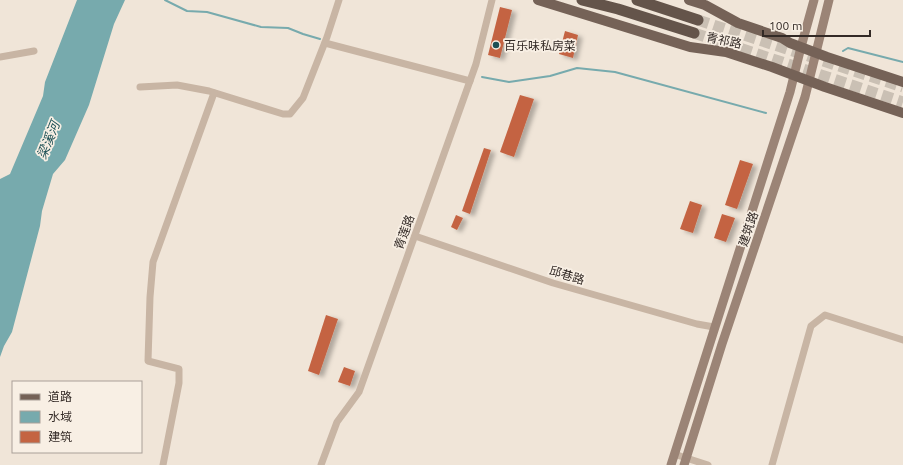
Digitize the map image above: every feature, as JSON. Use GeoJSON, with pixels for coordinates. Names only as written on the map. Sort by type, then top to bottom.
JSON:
{"type":"FeatureCollection","features":[{"type":"Feature","properties":{"kind":"highway"},"geometry":{"type":"LineString","coordinates":[[582,0],[618,9],[694,33]]}},
{"type":"Feature","properties":{"kind":"highway"},"geometry":{"type":"LineString","coordinates":[[637,0],[698,20]]}},
{"type":"Feature","properties":{"kind":"main road","name":"青祁路"},"geometry":{"type":"LineString","coordinates":[[538,0],[690,47],[726,52],[903,112]]}},
{"type":"Feature","properties":{"kind":"main road","name":"青祁路"},"geometry":{"type":"LineString","coordinates":[[689,0],[705,5],[738,22],[782,38],[790,43],[903,82]]}},
{"type":"Feature","properties":{"kind":"main road","name":"建筑路"},"geometry":{"type":"LineString","coordinates":[[671,465],[788,100],[814,0]]}},
{"type":"Feature","properties":{"kind":"main road","name":"建筑路"},"geometry":{"type":"LineString","coordinates":[[685,461],[722,344],[806,97],[829,0]]}},
{"type":"Feature","properties":{"kind":"street"},"geometry":{"type":"LineString","coordinates":[[140,87],[177,85],[214,93],[283,114],[290,114],[303,98],[325,43],[339,0]]}},
{"type":"Feature","properties":{"kind":"street","name":"青莲路"},"geometry":{"type":"LineString","coordinates":[[321,465],[337,422],[359,392],[476,64],[492,0]]}},
{"type":"Feature","properties":{"kind":"street"},"geometry":{"type":"LineString","coordinates":[[325,43],[470,81]]}},
{"type":"Feature","properties":{"kind":"street"},"geometry":{"type":"LineString","coordinates":[[0,57],[34,51]]}},
{"type":"Feature","properties":{"kind":"street"},"geometry":{"type":"LineString","coordinates":[[163,465],[178,383],[179,369],[148,361],[150,297],[153,262],[214,93]]}},
{"type":"Feature","properties":{"kind":"street","name":"邱巷路"},"geometry":{"type":"LineString","coordinates":[[415,236],[553,283],[698,324],[714,327]]}},
{"type":"Feature","properties":{"kind":"street"},"geometry":{"type":"LineString","coordinates":[[772,465],[811,326],[825,316],[903,340]]}},
{"type":"Feature","properties":{"kind":"street"},"geometry":{"type":"LineString","coordinates":[[674,454],[685,461],[708,465]]}},
{"type":"Feature","properties":{"kind":"water","name":"梁溪河"},"geometry":{"type":"Polygon","coordinates":[[[77,0],[125,0],[114,24],[89,105],[65,160],[53,174],[42,211],[40,226],[12,332],[0,357],[0,179],[10,174],[43,96],[45,82],[77,0]]]}},
{"type":"Feature","properties":{"kind":"building"},"geometry":{"type":"Polygon","coordinates":[[[500,7],[512,10],[500,58],[488,55],[500,7]]]}},
{"type":"Feature","properties":{"kind":"building"},"geometry":{"type":"Polygon","coordinates":[[[565,31],[578,35],[573,58],[559,54],[565,31]]]}},
{"type":"Feature","properties":{"kind":"building"},"geometry":{"type":"Polygon","coordinates":[[[520,95],[534,99],[514,157],[500,152],[520,95]]]}},
{"type":"Feature","properties":{"kind":"building"},"geometry":{"type":"Polygon","coordinates":[[[484,148],[491,150],[470,214],[462,211],[484,148]]]}},
{"type":"Feature","properties":{"kind":"building"},"geometry":{"type":"Polygon","coordinates":[[[740,160],[753,164],[737,209],[725,205],[740,160]]]}},
{"type":"Feature","properties":{"kind":"building"},"geometry":{"type":"Polygon","coordinates":[[[690,201],[702,205],[693,233],[680,229],[690,201]]]}},
{"type":"Feature","properties":{"kind":"building"},"geometry":{"type":"Polygon","coordinates":[[[722,214],[735,218],[726,242],[714,238],[722,214]]]}},
{"type":"Feature","properties":{"kind":"building"},"geometry":{"type":"Polygon","coordinates":[[[456,215],[463,218],[457,230],[451,227],[456,215]]]}},
{"type":"Feature","properties":{"kind":"building"},"geometry":{"type":"Polygon","coordinates":[[[326,315],[338,319],[319,375],[308,371],[326,315]]]}},
{"type":"Feature","properties":{"kind":"building"},"geometry":{"type":"Polygon","coordinates":[[[344,367],[355,371],[350,386],[338,382],[344,367]]]}},
{"type":"Feature","properties":{"kind":"waterway"},"geometry":{"type":"LineString","coordinates":[[165,0],[187,11],[207,12],[261,27],[288,28],[320,39]]}},
{"type":"Feature","properties":{"kind":"waterway"},"geometry":{"type":"LineString","coordinates":[[843,51],[848,48],[903,62]]}},
{"type":"Feature","properties":{"kind":"waterway"},"geometry":{"type":"LineString","coordinates":[[482,77],[509,82],[550,76],[577,68],[615,72],[766,113]]}},
{"type":"Feature","properties":{"kind":"tunnel"},"geometry":{"type":"LineString","coordinates":[[698,20],[903,87]]}},
{"type":"Feature","properties":{"kind":"tunnel"},"geometry":{"type":"LineString","coordinates":[[694,33],[903,102]]}},
{"type":"Feature","properties":{"kind":"place","name":"百乐味私房菜"},"geometry":{"type":"Point","coordinates":[496,45]}}]}
